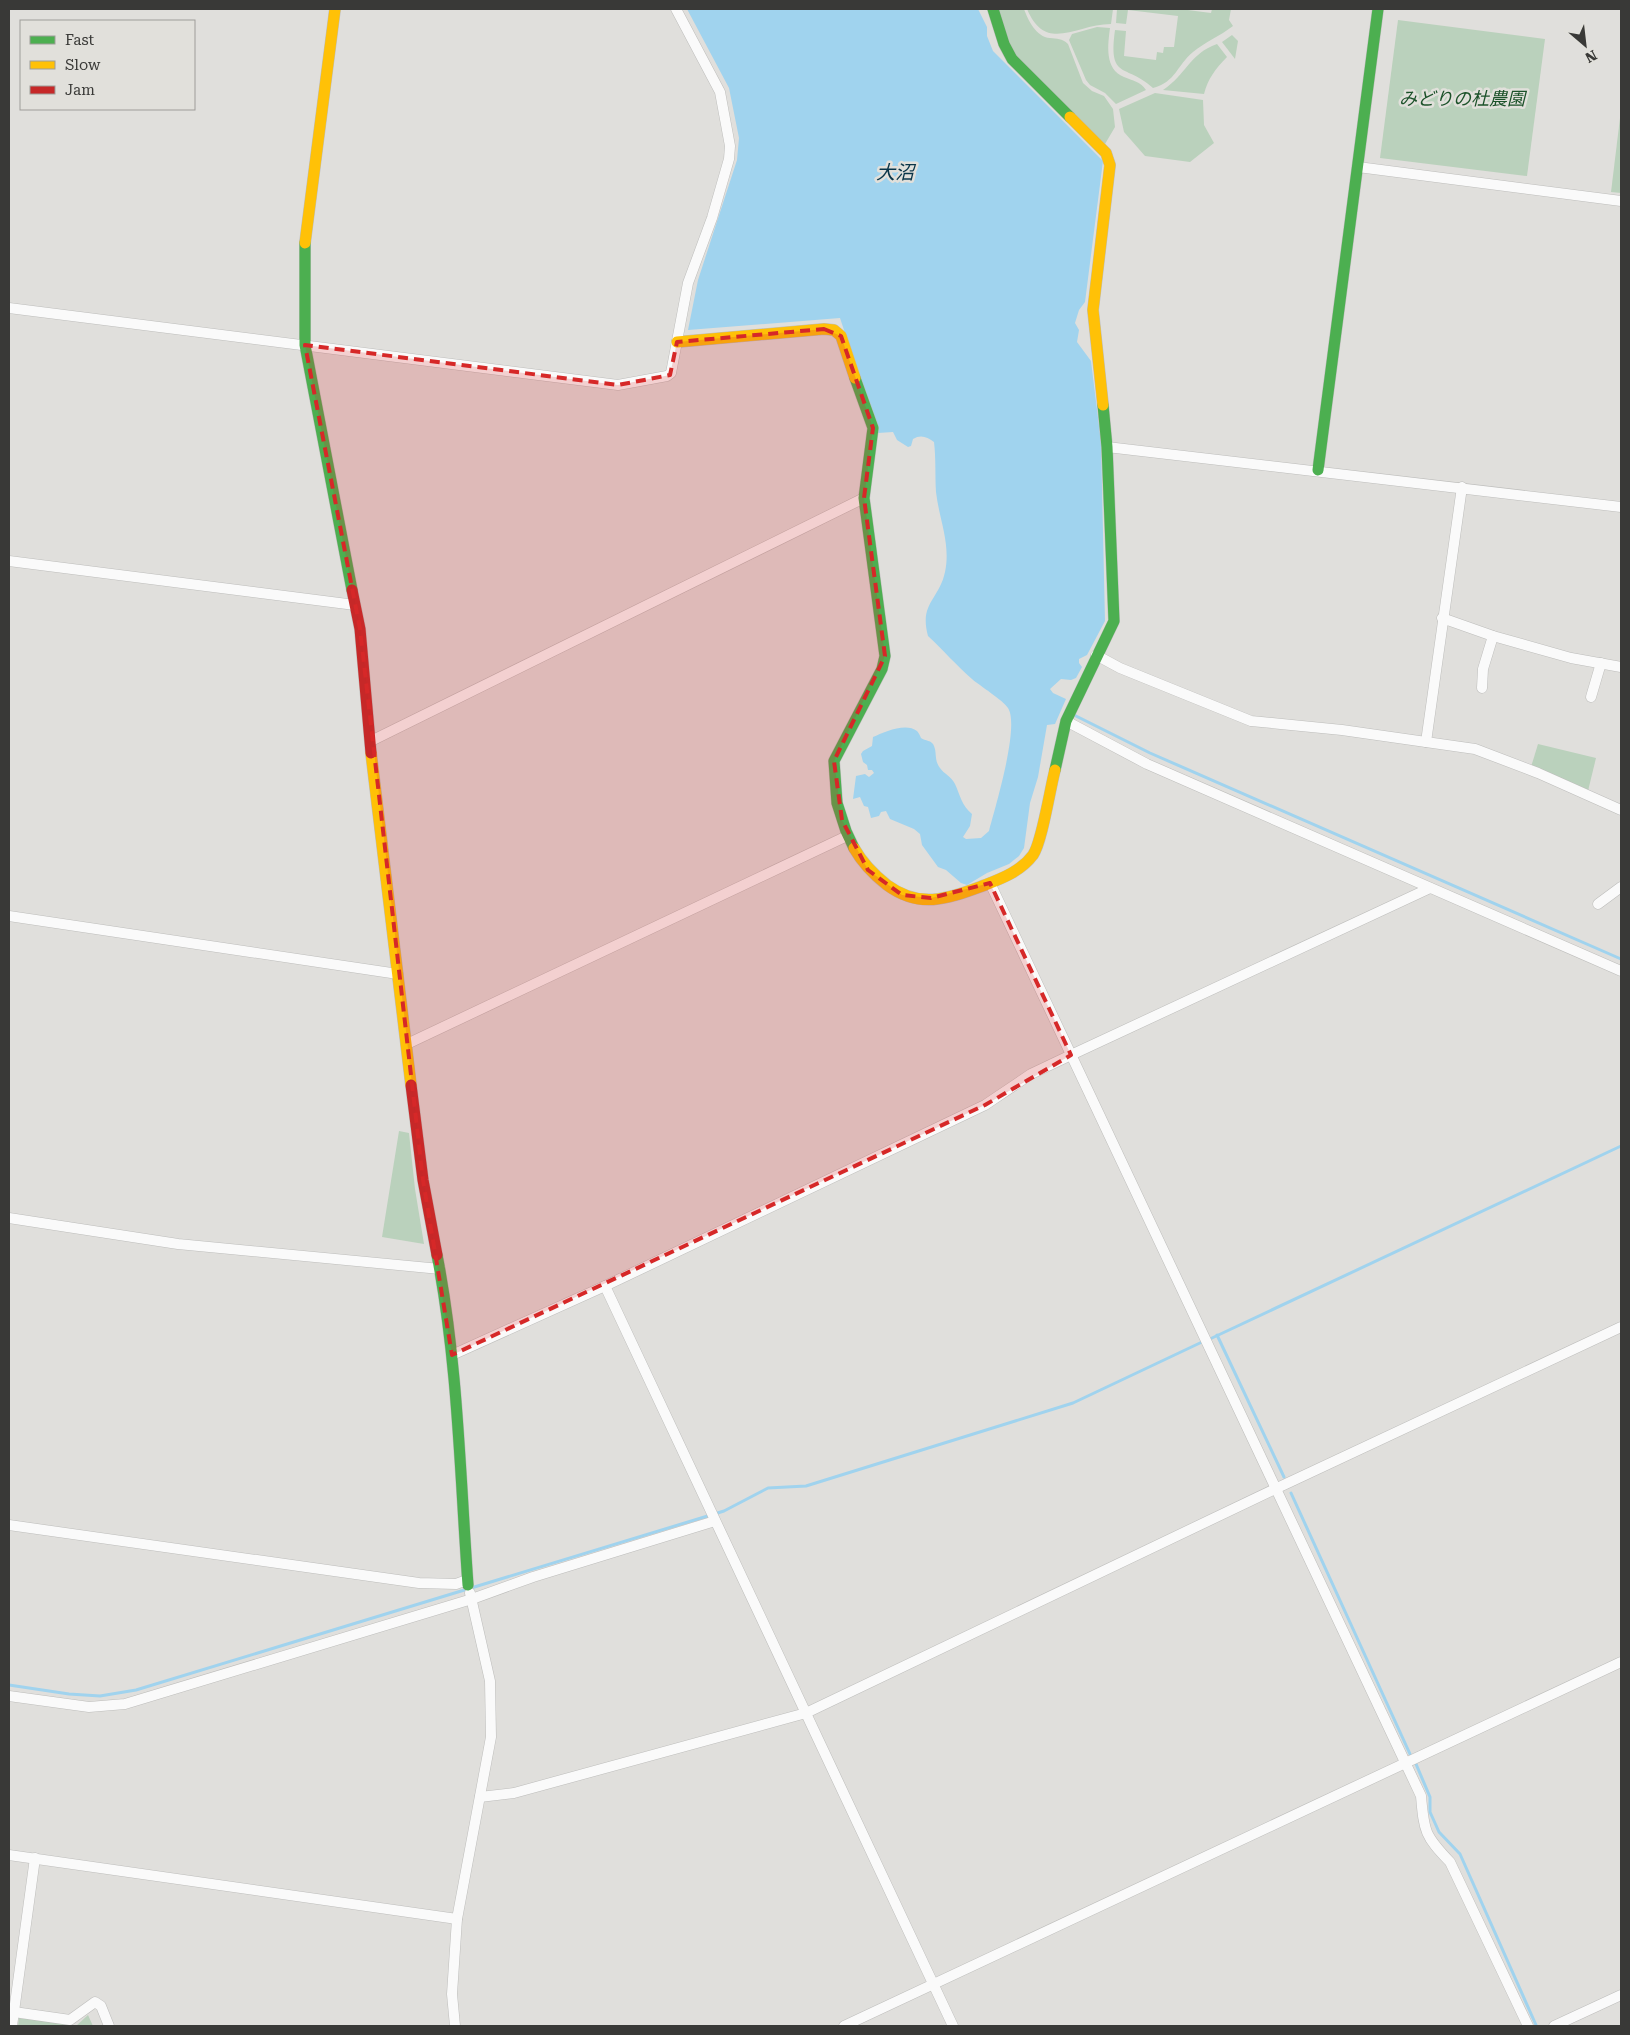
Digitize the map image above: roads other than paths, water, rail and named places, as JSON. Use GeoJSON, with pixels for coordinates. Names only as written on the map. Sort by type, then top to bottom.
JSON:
{"type":"FeatureCollection","features":[{"type":"Feature","properties":{"kind":"street"},"geometry":{"type":"LineString","coordinates":[[334,9],[304,248],[305,345],[360,629],[371,741],[423,1180],[440,1269],[452,1355],[470,1589],[490,1681],[491,1737],[458,1919],[452,1994],[455,2026]]}},
{"type":"Feature","properties":{"kind":"street"},"geometry":{"type":"LineString","coordinates":[[9,308],[618,385],[667,376],[671,373],[688,283],[712,218],[729,160],[730,146],[720,92],[676,9]]}},
{"type":"Feature","properties":{"kind":"street"},"geometry":{"type":"LineString","coordinates":[[677,342],[824,328],[834,330],[841,336],[873,428],[864,498],[885,656],[882,668],[834,761],[835,790],[848,836],[856,854],[868,870],[902,895],[915,899],[962,893],[1019,870],[1029,861],[1036,850],[1068,715],[1114,621],[1107,447],[1094,310],[1109,159],[1106,152],[1012,60],[1004,44],[993,9]]}},
{"type":"Feature","properties":{"kind":"street"},"geometry":{"type":"LineString","coordinates":[[1318,470],[1378,9]]}},
{"type":"Feature","properties":{"kind":"street"},"geometry":{"type":"LineString","coordinates":[[1358,168],[1621,201]]}},
{"type":"Feature","properties":{"kind":"street"},"geometry":{"type":"LineString","coordinates":[[1107,447],[1318,470],[1621,507]]}},
{"type":"Feature","properties":{"kind":"street"},"geometry":{"type":"LineString","coordinates":[[1426,742],[1442,618],[1462,488]]}},
{"type":"Feature","properties":{"kind":"street"},"geometry":{"type":"LineString","coordinates":[[371,741],[864,498]]}},
{"type":"Feature","properties":{"kind":"street"},"geometry":{"type":"LineString","coordinates":[[9,561],[355,605]]}},
{"type":"Feature","properties":{"kind":"street"},"geometry":{"type":"LineString","coordinates":[[1442,618],[1493,636],[1571,658],[1621,667]]}},
{"type":"Feature","properties":{"kind":"street"},"geometry":{"type":"LineString","coordinates":[[1482,688],[1483,669],[1493,636]]}},
{"type":"Feature","properties":{"kind":"street"},"geometry":{"type":"LineString","coordinates":[[1096,655],[1120,668],[1251,721],[1342,730],[1474,749],[1538,773],[1621,810]]}},
{"type":"Feature","properties":{"kind":"street"},"geometry":{"type":"LineString","coordinates":[[1591,696],[1601,663]]}},
{"type":"Feature","properties":{"kind":"street"},"geometry":{"type":"LineString","coordinates":[[1068,715],[1148,764],[1621,971]]}},
{"type":"Feature","properties":{"kind":"street"},"geometry":{"type":"LineString","coordinates":[[407,1044],[848,836]]}},
{"type":"Feature","properties":{"kind":"street"},"geometry":{"type":"LineString","coordinates":[[990,883],[1406,1763],[1421,1796],[1423,1825],[1432,1842],[1450,1862],[1528,2026]]}},
{"type":"Feature","properties":{"kind":"street"},"geometry":{"type":"LineString","coordinates":[[1598,904],[1621,887]]}},
{"type":"Feature","properties":{"kind":"street"},"geometry":{"type":"LineString","coordinates":[[452,1355],[605,1286],[985,1105],[1031,1074],[1430,888]]}},
{"type":"Feature","properties":{"kind":"street"},"geometry":{"type":"LineString","coordinates":[[9,916],[398,974]]}},
{"type":"Feature","properties":{"kind":"street"},"geometry":{"type":"LineString","coordinates":[[9,1218],[178,1244],[440,1269]]}},
{"type":"Feature","properties":{"kind":"street"},"geometry":{"type":"LineString","coordinates":[[605,1286],[952,2026]]}},
{"type":"Feature","properties":{"kind":"street"},"geometry":{"type":"LineString","coordinates":[[480,1797],[514,1793],[806,1713],[1275,1488],[1621,1327]]}},
{"type":"Feature","properties":{"kind":"street"},"geometry":{"type":"LineString","coordinates":[[9,1696],[89,1708],[125,1704],[470,1589],[533,1577],[713,1516]]}},
{"type":"Feature","properties":{"kind":"street"},"geometry":{"type":"LineString","coordinates":[[9,1525],[419,1583],[456,1584],[470,1589]]}},
{"type":"Feature","properties":{"kind":"street"},"geometry":{"type":"LineString","coordinates":[[844,2026],[1621,1662]]}},
{"type":"Feature","properties":{"kind":"street"},"geometry":{"type":"LineString","coordinates":[[9,1855],[458,1919]]}},
{"type":"Feature","properties":{"kind":"street"},"geometry":{"type":"LineString","coordinates":[[12,2026],[35,1858]]}},
{"type":"Feature","properties":{"kind":"street"},"geometry":{"type":"LineString","coordinates":[[1554,2026],[1621,1994]]}},
{"type":"Feature","properties":{"kind":"street"},"geometry":{"type":"LineString","coordinates":[[14,2012],[70,2020],[95,2002],[102,2006],[109,2026]]}},
{"type":"Feature","properties":{"kind":"water","name":"大沼"},"geometry":{"type":"Polygon","coordinates":[[[687,9],[978,9],[987,27],[987,36],[993,51],[1103,161],[1085,302],[1079,310],[1075,323],[1079,330],[1077,342],[1091,361],[1101,442],[1105,621],[1087,655],[1079,659],[1082,667],[1076,678],[1071,680],[1061,679],[1050,689],[1053,693],[1066,699],[1055,724],[1047,725],[1038,777],[1030,803],[1024,848],[1019,856],[1009,864],[987,873],[967,885],[961,883],[946,870],[938,867],[922,845],[920,834],[914,829],[890,819],[886,811],[881,812],[879,816],[871,818],[868,807],[864,806],[860,797],[853,799],[856,776],[865,774],[869,777],[874,773],[872,770],[868,770],[861,754],[872,746],[873,737],[907,727],[917,731],[921,738],[933,744],[938,765],[953,781],[964,804],[972,814],[970,826],[963,837],[966,839],[981,838],[989,831],[1001,787],[1011,732],[1011,718],[1008,708],[966,674],[928,636],[926,616],[945,572],[947,551],[937,502],[934,442],[921,436],[913,439],[911,446],[908,447],[897,440],[893,432],[878,433],[840,318],[688,330],[698,280],[737,160],[739,138],[729,88],[687,9]]]}},
{"type":"Feature","properties":{"kind":"waterway"},"geometry":{"type":"LineString","coordinates":[[1074,715],[1150,753],[1621,959]]}},
{"type":"Feature","properties":{"kind":"waterway"},"geometry":{"type":"LineString","coordinates":[[1212,1338],[1621,1146]]}},
{"type":"Feature","properties":{"kind":"waterway"},"geometry":{"type":"LineString","coordinates":[[1217,1335],[1284,1477]]}},
{"type":"Feature","properties":{"kind":"waterway"},"geometry":{"type":"LineString","coordinates":[[9,1685],[69,1694],[100,1696],[136,1690],[724,1511],[768,1488],[806,1486],[1073,1403],[1202,1342]]}},
{"type":"Feature","properties":{"kind":"waterway"},"geometry":{"type":"LineString","coordinates":[[1291,1493],[1410,1754]]}},
{"type":"Feature","properties":{"kind":"waterway"},"geometry":{"type":"LineString","coordinates":[[1416,1764],[1430,1797],[1430,1812],[1439,1832],[1460,1854],[1536,2025]]}},
{"type":"Feature","properties":{"kind":"park label","name":"みどりの杜農園"},"geometry":{"type":"Point","coordinates":[1462,98]}}]}
